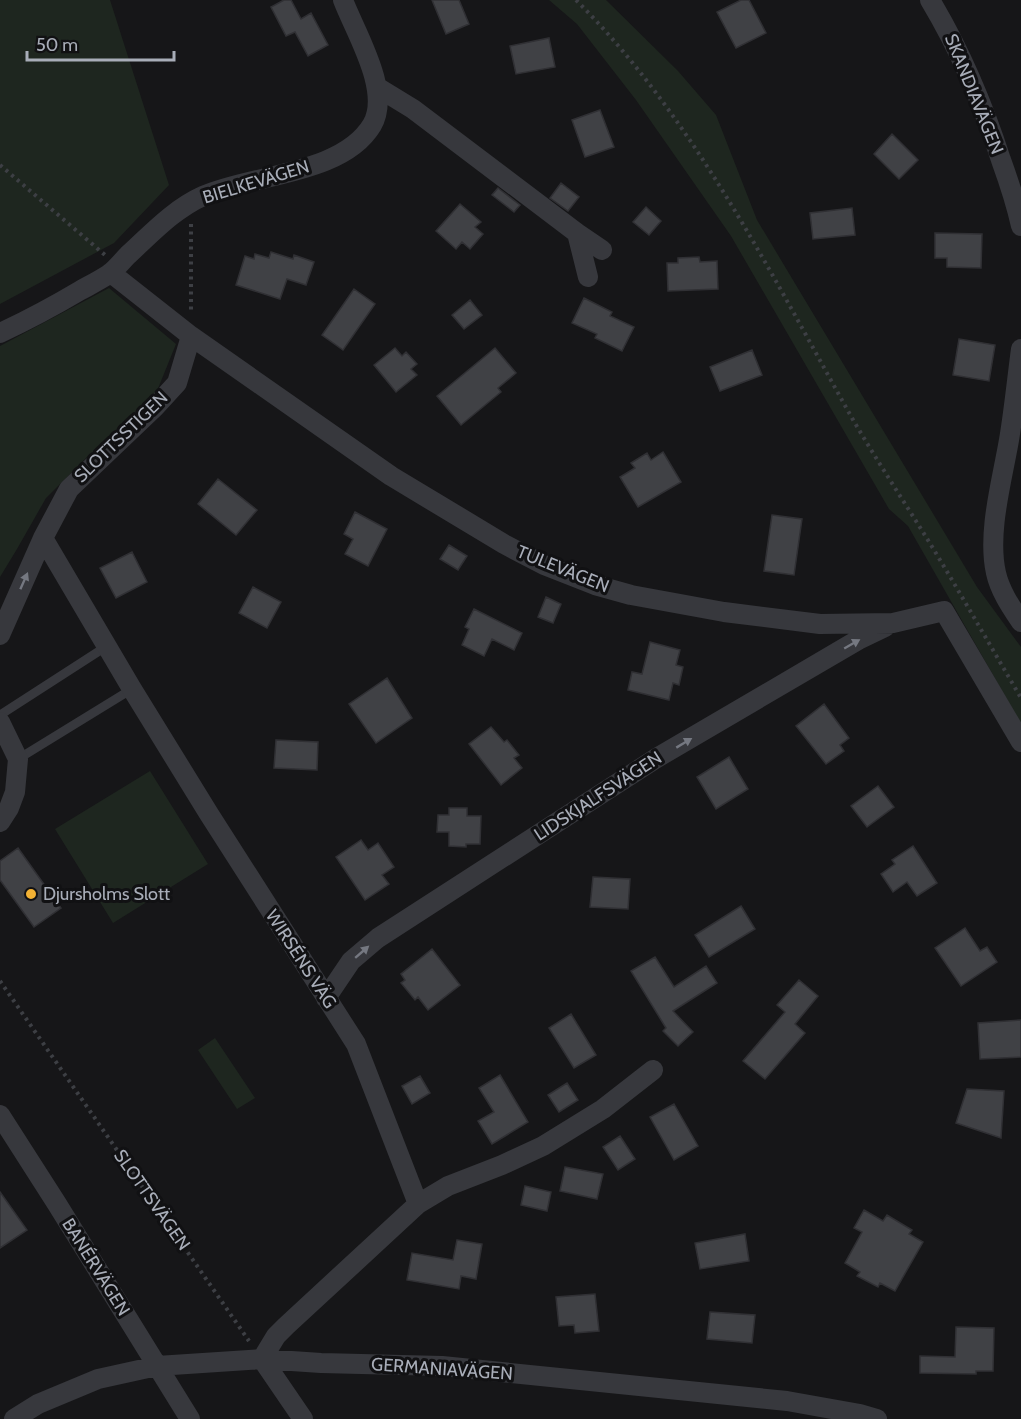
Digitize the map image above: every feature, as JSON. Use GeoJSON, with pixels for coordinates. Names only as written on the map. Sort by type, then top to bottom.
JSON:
{"type":"FeatureCollection","features":[{"type":"Feature","properties":{"kind":"street","name":"BIELKEVÄGEN"},"geometry":{"type":"LineString","coordinates":[[0,333],[45,311],[114,269],[160,225],[204,196],[330,160],[358,142],[373,124],[378,103],[377,87],[376,78],[343,0]]}},
{"type":"Feature","properties":{"kind":"street","name":"SKANDIAVÄGEN"},"geometry":{"type":"LineString","coordinates":[[930,0],[946,27],[986,112],[1021,226]]}},
{"type":"Feature","properties":{"kind":"street"},"geometry":{"type":"LineString","coordinates":[[377,87],[413,109],[602,250]]}},
{"type":"Feature","properties":{"kind":"street"},"geometry":{"type":"LineString","coordinates":[[577,233],[588,277]]}},
{"type":"Feature","properties":{"kind":"street","name":"TULEVÄGEN"},"geometry":{"type":"LineString","coordinates":[[114,269],[191,336],[391,476],[504,544],[544,565],[595,585],[631,595],[724,612],[820,624],[893,623],[944,611],[1021,742]]}},
{"type":"Feature","properties":{"kind":"street","name":"SLOTTSSTIGEN"},"geometry":{"type":"LineString","coordinates":[[0,635],[43,538],[69,489],[177,383],[191,336]]}},
{"type":"Feature","properties":{"kind":"street"},"geometry":{"type":"LineString","coordinates":[[1021,349],[1015,439],[998,498],[993,543],[995,573],[1002,592],[1021,622]]}},
{"type":"Feature","properties":{"kind":"street","name":"WIRSÉNS VÄG"},"geometry":{"type":"LineString","coordinates":[[43,538],[209,814],[356,1044],[418,1204]]}},
{"type":"Feature","properties":{"kind":"street","name":"LIDSKJALFSVÄGEN"},"geometry":{"type":"LineString","coordinates":[[326,998],[351,961],[378,938],[655,759],[858,640],[893,623]]}},
{"type":"Feature","properties":{"kind":"street"},"geometry":{"type":"LineString","coordinates":[[0,722],[18,759],[15,792],[0,822]]}},
{"type":"Feature","properties":{"kind":"street"},"geometry":{"type":"LineString","coordinates":[[303,1419],[262,1359],[276,1336],[286,1326],[418,1204],[448,1186],[543,1146],[603,1109],[653,1070]]}},
{"type":"Feature","properties":{"kind":"street","name":"BANÉRVÄGEN"},"geometry":{"type":"LineString","coordinates":[[0,1116],[190,1419]]}},
{"type":"Feature","properties":{"kind":"street","name":"GERMANIAVÄGEN"},"geometry":{"type":"LineString","coordinates":[[14,1419],[38,1404],[98,1379],[158,1366],[262,1359],[442,1366],[787,1401],[877,1419]]}},
{"type":"Feature","properties":{"kind":"lane"},"geometry":{"type":"LineString","coordinates":[[0,715],[107,646]]}},
{"type":"Feature","properties":{"kind":"lane"},"geometry":{"type":"LineString","coordinates":[[18,759],[132,689]]}},
{"type":"Feature","properties":{"kind":"path"},"geometry":{"type":"LineString","coordinates":[[576,0],[662,100],[729,201],[854,420],[959,591],[1021,698]]}},
{"type":"Feature","properties":{"kind":"path"},"geometry":{"type":"LineString","coordinates":[[0,165],[114,269]]}},
{"type":"Feature","properties":{"kind":"path"},"geometry":{"type":"LineString","coordinates":[[191,203],[191,336]]}},
{"type":"Feature","properties":{"kind":"path","name":"SLOTTSVÄGEN"},"geometry":{"type":"LineString","coordinates":[[0,981],[262,1359]]}},
{"type":"Feature","properties":{"kind":"shaded area"},"geometry":{"type":"Polygon","coordinates":[[[0,0],[110,0],[169,185],[114,243],[0,304],[0,0]]]}},
{"type":"Feature","properties":{"kind":"shaded area"},"geometry":{"type":"Polygon","coordinates":[[[549,0],[606,0],[678,71],[716,115],[757,220],[977,587],[1021,647],[1021,724],[908,526],[889,509],[731,236],[636,100],[577,24],[549,0]]]}},
{"type":"Feature","properties":{"kind":"shaded area"},"geometry":{"type":"Polygon","coordinates":[[[109,288],[176,344],[157,391],[135,415],[88,456],[46,498],[0,577],[0,346],[109,288]]]}},
{"type":"Feature","properties":{"kind":"shaded area"},"geometry":{"type":"Polygon","coordinates":[[[150,771],[208,864],[113,923],[55,829],[150,771]]]}},
{"type":"Feature","properties":{"kind":"shaded area"},"geometry":{"type":"Polygon","coordinates":[[[215,1038],[255,1098],[237,1109],[198,1050],[215,1038]]]}},
{"type":"Feature","properties":{"kind":"building"},"geometry":{"type":"Polygon","coordinates":[[[284,0],[291,0],[301,19],[311,13],[328,45],[308,56],[295,32],[286,36],[271,7],[284,0]]]}},
{"type":"Feature","properties":{"kind":"building"},"geometry":{"type":"Polygon","coordinates":[[[432,0],[459,0],[469,24],[446,34],[432,0]]]}},
{"type":"Feature","properties":{"kind":"building"},"geometry":{"type":"Polygon","coordinates":[[[741,0],[749,0],[766,33],[736,48],[717,12],[741,0]]]}},
{"type":"Feature","properties":{"kind":"building"},"geometry":{"type":"Polygon","coordinates":[[[549,38],[555,67],[516,74],[510,46],[549,38]]]}},
{"type":"Feature","properties":{"kind":"building"},"geometry":{"type":"Polygon","coordinates":[[[600,110],[614,147],[585,157],[572,120],[600,110]]]}},
{"type":"Feature","properties":{"kind":"building"},"geometry":{"type":"Polygon","coordinates":[[[892,134],[918,160],[899,179],[874,154],[892,134]]]}},
{"type":"Feature","properties":{"kind":"building"},"geometry":{"type":"Polygon","coordinates":[[[561,183],[579,197],[568,211],[550,198],[561,183]]]}},
{"type":"Feature","properties":{"kind":"building"},"geometry":{"type":"Polygon","coordinates":[[[498,188],[520,205],[514,212],[492,195],[498,188]]]}},
{"type":"Feature","properties":{"kind":"building"},"geometry":{"type":"Polygon","coordinates":[[[460,204],[481,222],[475,227],[483,234],[470,249],[462,242],[456,249],[436,231],[460,204]]]}},
{"type":"Feature","properties":{"kind":"building"},"geometry":{"type":"Polygon","coordinates":[[[646,207],[661,221],[649,235],[633,222],[646,207]]]}},
{"type":"Feature","properties":{"kind":"building"},"geometry":{"type":"Polygon","coordinates":[[[852,208],[855,235],[813,239],[810,213],[852,208]]]}},
{"type":"Feature","properties":{"kind":"building"},"geometry":{"type":"Polygon","coordinates":[[[935,233],[982,234],[981,268],[947,267],[947,258],[935,258],[935,233]]]}},
{"type":"Feature","properties":{"kind":"building"},"geometry":{"type":"Polygon","coordinates":[[[271,252],[293,259],[294,255],[314,262],[306,285],[287,279],[280,299],[236,285],[245,256],[254,259],[255,254],[269,258],[271,252]]]}},
{"type":"Feature","properties":{"kind":"building"},"geometry":{"type":"Polygon","coordinates":[[[699,257],[700,262],[717,261],[718,289],[668,291],[667,263],[678,263],[678,258],[699,257]]]}},
{"type":"Feature","properties":{"kind":"building"},"geometry":{"type":"Polygon","coordinates":[[[354,289],[375,304],[343,350],[322,335],[354,289]]]}},
{"type":"Feature","properties":{"kind":"building"},"geometry":{"type":"Polygon","coordinates":[[[584,298],[612,312],[610,316],[634,327],[622,351],[595,338],[597,334],[572,323],[584,298]]]}},
{"type":"Feature","properties":{"kind":"building"},"geometry":{"type":"Polygon","coordinates":[[[470,300],[482,315],[464,329],[452,315],[470,300]]]}},
{"type":"Feature","properties":{"kind":"building"},"geometry":{"type":"Polygon","coordinates":[[[959,339],[995,345],[989,381],[953,375],[959,339]]]}},
{"type":"Feature","properties":{"kind":"building"},"geometry":{"type":"Polygon","coordinates":[[[395,348],[402,356],[406,352],[417,364],[411,369],[417,375],[396,392],[374,365],[395,348]]]}},
{"type":"Feature","properties":{"kind":"building"},"geometry":{"type":"Polygon","coordinates":[[[495,348],[516,373],[498,388],[501,392],[461,425],[437,396],[495,348]]]}},
{"type":"Feature","properties":{"kind":"building"},"geometry":{"type":"Polygon","coordinates":[[[752,350],[762,375],[720,391],[710,367],[752,350]]]}},
{"type":"Feature","properties":{"kind":"building"},"geometry":{"type":"Polygon","coordinates":[[[663,452],[681,482],[638,507],[620,477],[635,468],[631,463],[647,453],[651,460],[663,452]]]}},
{"type":"Feature","properties":{"kind":"building"},"geometry":{"type":"Polygon","coordinates":[[[218,479],[257,510],[236,535],[198,504],[218,479]]]}},
{"type":"Feature","properties":{"kind":"building"},"geometry":{"type":"Polygon","coordinates":[[[355,512],[387,529],[368,566],[345,554],[353,539],[344,534],[355,512]]]}},
{"type":"Feature","properties":{"kind":"building"},"geometry":{"type":"Polygon","coordinates":[[[772,515],[802,519],[794,575],[764,571],[772,515]]]}},
{"type":"Feature","properties":{"kind":"building"},"geometry":{"type":"Polygon","coordinates":[[[449,545],[467,556],[458,570],[440,559],[449,545]]]}},
{"type":"Feature","properties":{"kind":"building"},"geometry":{"type":"Polygon","coordinates":[[[132,552],[147,582],[116,598],[100,568],[132,552]]]}},
{"type":"Feature","properties":{"kind":"building"},"geometry":{"type":"Polygon","coordinates":[[[253,587],[281,602],[267,628],[239,613],[253,587]]]}},
{"type":"Feature","properties":{"kind":"building"},"geometry":{"type":"Polygon","coordinates":[[[546,597],[561,604],[553,623],[538,617],[546,597]]]}},
{"type":"Feature","properties":{"kind":"building"},"geometry":{"type":"Polygon","coordinates":[[[474,609],[522,633],[514,650],[492,639],[484,656],[462,645],[469,629],[465,627],[474,609]]]}},
{"type":"Feature","properties":{"kind":"building"},"geometry":{"type":"Polygon","coordinates":[[[650,642],[680,650],[676,665],[683,667],[679,685],[673,683],[669,700],[628,690],[632,672],[642,674],[650,642]]]}},
{"type":"Feature","properties":{"kind":"building"},"geometry":{"type":"Polygon","coordinates":[[[387,678],[412,718],[376,743],[349,704],[387,678]]]}},
{"type":"Feature","properties":{"kind":"building"},"geometry":{"type":"Polygon","coordinates":[[[824,704],[849,738],[840,745],[844,751],[826,764],[796,726],[824,704]]]}},
{"type":"Feature","properties":{"kind":"building"},"geometry":{"type":"Polygon","coordinates":[[[491,727],[504,742],[507,740],[519,755],[514,758],[522,768],[501,785],[469,744],[491,727]]]}},
{"type":"Feature","properties":{"kind":"building"},"geometry":{"type":"Polygon","coordinates":[[[276,740],[318,742],[317,770],[274,768],[276,740]]]}},
{"type":"Feature","properties":{"kind":"building"},"geometry":{"type":"Polygon","coordinates":[[[729,757],[748,789],[716,809],[697,777],[729,757]]]}},
{"type":"Feature","properties":{"kind":"building"},"geometry":{"type":"Polygon","coordinates":[[[878,786],[894,807],[867,827],[851,806],[878,786]]]}},
{"type":"Feature","properties":{"kind":"building"},"geometry":{"type":"Polygon","coordinates":[[[449,808],[467,808],[467,816],[481,816],[480,844],[466,844],[466,847],[449,846],[449,832],[437,832],[438,815],[449,815],[449,808]]]}},
{"type":"Feature","properties":{"kind":"building"},"geometry":{"type":"Polygon","coordinates":[[[361,840],[368,850],[378,843],[394,867],[382,875],[389,884],[365,900],[336,857],[361,840]]]}},
{"type":"Feature","properties":{"kind":"building"},"geometry":{"type":"Polygon","coordinates":[[[913,846],[937,883],[917,896],[907,882],[893,892],[881,874],[895,864],[892,860],[913,846]]]}},
{"type":"Feature","properties":{"kind":"building","name":"Djursholms Slott"},"geometry":{"type":"Polygon","coordinates":[[[18,848],[61,908],[34,927],[0,880],[0,861],[18,848]]]}},
{"type":"Feature","properties":{"kind":"building"},"geometry":{"type":"Polygon","coordinates":[[[593,877],[630,879],[628,909],[590,907],[593,877]]]}},
{"type":"Feature","properties":{"kind":"building"},"geometry":{"type":"Polygon","coordinates":[[[741,906],[755,929],[709,957],[695,935],[741,906]]]}},
{"type":"Feature","properties":{"kind":"building"},"geometry":{"type":"Polygon","coordinates":[[[965,928],[980,951],[987,947],[997,962],[961,986],[935,948],[965,928]]]}},
{"type":"Feature","properties":{"kind":"building"},"geometry":{"type":"Polygon","coordinates":[[[432,949],[460,985],[428,1010],[418,997],[415,1000],[401,983],[405,980],[401,974],[432,949]]]}},
{"type":"Feature","properties":{"kind":"building"},"geometry":{"type":"Polygon","coordinates":[[[655,957],[674,987],[706,966],[717,983],[673,1011],[693,1032],[678,1046],[663,1031],[666,1028],[631,971],[655,957]]]}},
{"type":"Feature","properties":{"kind":"building"},"geometry":{"type":"Polygon","coordinates":[[[799,980],[818,996],[795,1024],[805,1033],[765,1079],[743,1061],[785,1012],[777,1005],[799,980]]]}},
{"type":"Feature","properties":{"kind":"building"},"geometry":{"type":"Polygon","coordinates":[[[571,1014],[596,1055],[574,1068],[549,1028],[571,1014]]]}},
{"type":"Feature","properties":{"kind":"building"},"geometry":{"type":"Polygon","coordinates":[[[1021,1020],[1021,1057],[980,1059],[978,1023],[1021,1020]]]}},
{"type":"Feature","properties":{"kind":"building"},"geometry":{"type":"Polygon","coordinates":[[[500,1075],[528,1122],[492,1144],[478,1121],[494,1112],[479,1088],[500,1075]]]}},
{"type":"Feature","properties":{"kind":"building"},"geometry":{"type":"Polygon","coordinates":[[[420,1076],[430,1093],[412,1104],[402,1086],[420,1076]]]}},
{"type":"Feature","properties":{"kind":"building"},"geometry":{"type":"Polygon","coordinates":[[[567,1083],[578,1100],[559,1112],[548,1095],[567,1083]]]}},
{"type":"Feature","properties":{"kind":"building"},"geometry":{"type":"Polygon","coordinates":[[[967,1089],[1004,1091],[1001,1138],[956,1123],[967,1089]]]}},
{"type":"Feature","properties":{"kind":"building"},"geometry":{"type":"Polygon","coordinates":[[[674,1104],[698,1146],[674,1160],[650,1117],[674,1104]]]}},
{"type":"Feature","properties":{"kind":"building"},"geometry":{"type":"Polygon","coordinates":[[[620,1136],[635,1159],[618,1170],[603,1147],[620,1136]]]}},
{"type":"Feature","properties":{"kind":"building"},"geometry":{"type":"Polygon","coordinates":[[[565,1167],[603,1174],[597,1199],[560,1191],[565,1167]]]}},
{"type":"Feature","properties":{"kind":"building"},"geometry":{"type":"Polygon","coordinates":[[[525,1186],[551,1192],[547,1211],[521,1205],[525,1186]]]}},
{"type":"Feature","properties":{"kind":"building"},"geometry":{"type":"Polygon","coordinates":[[[0,1192],[27,1230],[0,1248],[0,1192]]]}},
{"type":"Feature","properties":{"kind":"building"},"geometry":{"type":"Polygon","coordinates":[[[864,1210],[883,1221],[887,1215],[912,1230],[909,1234],[923,1242],[895,1291],[880,1283],[878,1287],[857,1276],[860,1272],[845,1263],[862,1232],[854,1228],[864,1210]]]}},
{"type":"Feature","properties":{"kind":"building"},"geometry":{"type":"Polygon","coordinates":[[[745,1234],[749,1261],[700,1269],[695,1243],[745,1234]]]}},
{"type":"Feature","properties":{"kind":"building"},"geometry":{"type":"Polygon","coordinates":[[[457,1240],[482,1244],[476,1279],[461,1276],[459,1289],[407,1280],[412,1253],[453,1260],[457,1240]]]}},
{"type":"Feature","properties":{"kind":"building"},"geometry":{"type":"Polygon","coordinates":[[[595,1294],[599,1331],[575,1333],[574,1325],[559,1326],[556,1297],[595,1294]]]}},
{"type":"Feature","properties":{"kind":"building"},"geometry":{"type":"Polygon","coordinates":[[[710,1312],[755,1315],[752,1343],[707,1339],[710,1312]]]}},
{"type":"Feature","properties":{"kind":"building"},"geometry":{"type":"Polygon","coordinates":[[[956,1327],[994,1328],[993,1371],[976,1371],[976,1374],[920,1373],[920,1356],[955,1357],[956,1327]]]}},
{"type":"Feature","properties":{"kind":"place","name":"Djursholms Slott"},"geometry":{"type":"Point","coordinates":[31,894]}}]}
